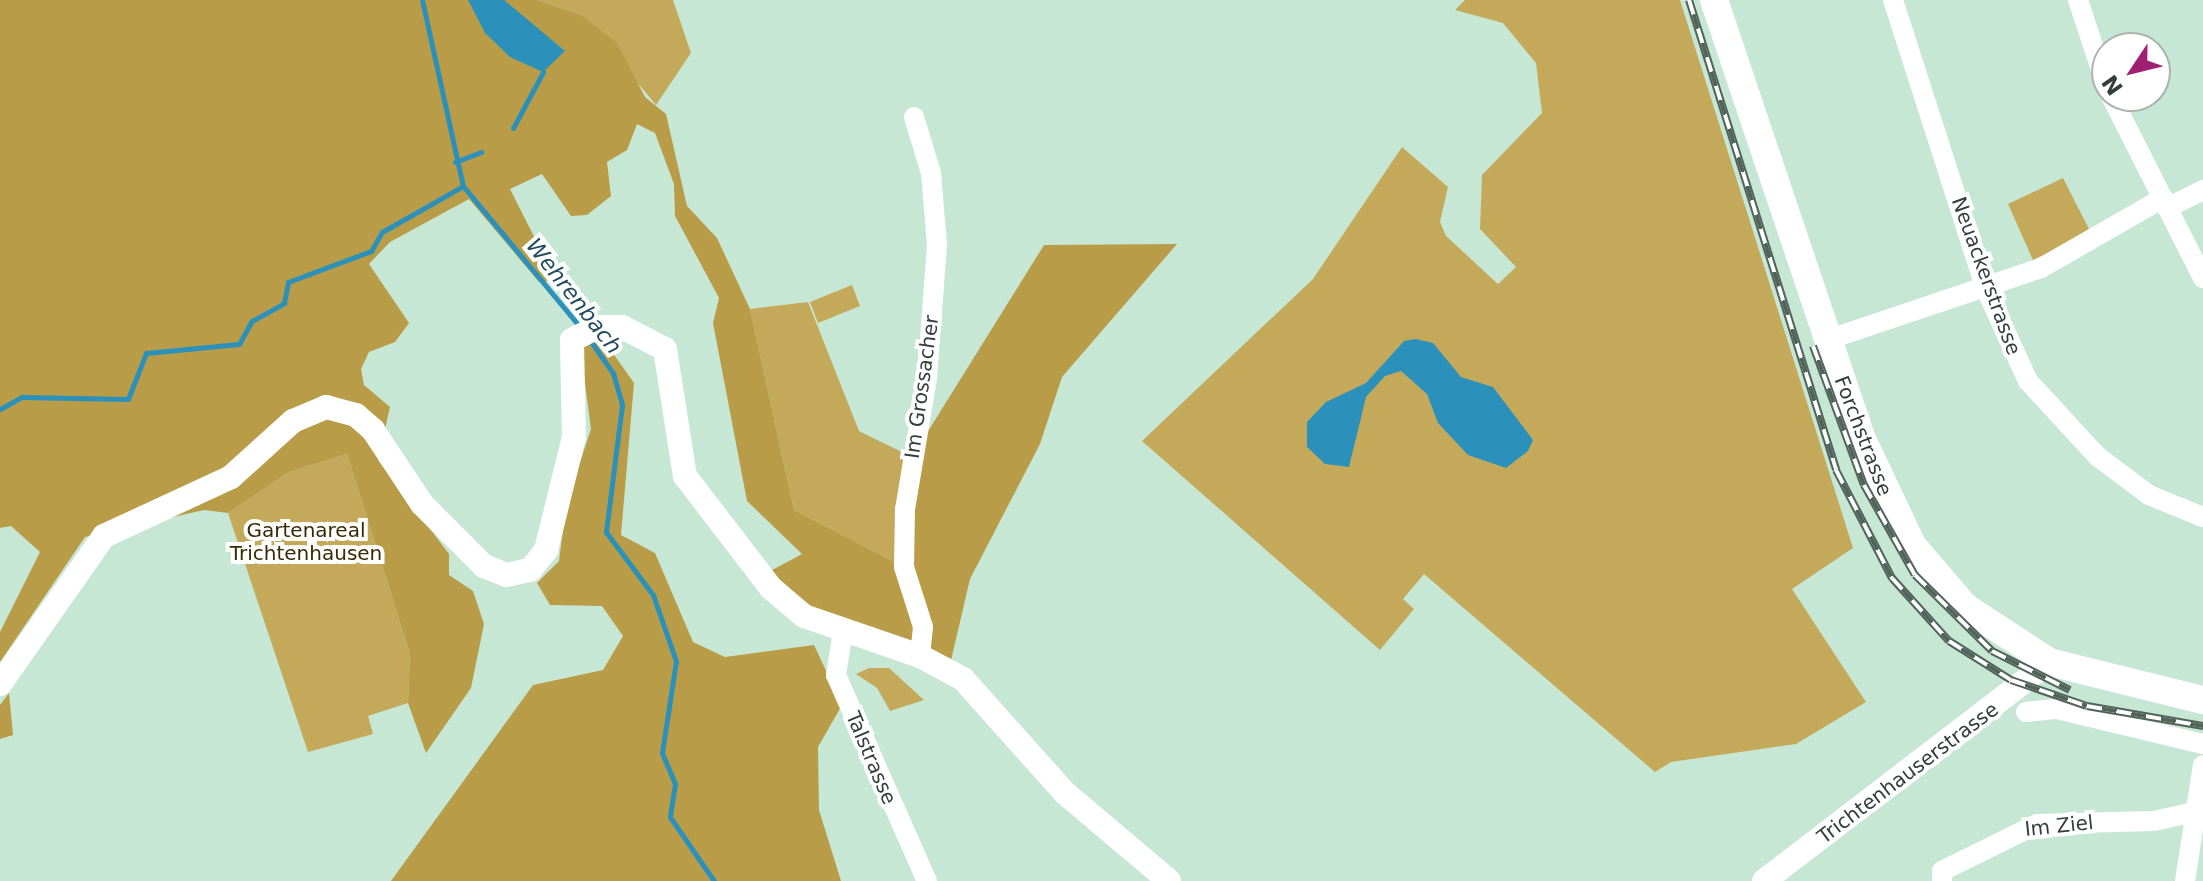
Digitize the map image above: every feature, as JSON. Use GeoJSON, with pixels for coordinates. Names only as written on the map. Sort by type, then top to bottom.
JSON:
{"type":"FeatureCollection","features":[{"type":"Feature","properties":{"kind":"main road","name":"Forchstrasse"},"geometry":{"type":"LineString","coordinates":[[1714,0],[1827,340],[1877,477],[1912,545],[1965,607],[2049,662],[2203,700]]}},
{"type":"Feature","properties":{"kind":"street","name":"Neuackerstrasse"},"geometry":{"type":"LineString","coordinates":[[1893,0],[1986,289],[2011,352],[2060,422],[2149,495],[2203,517]]}},
{"type":"Feature","properties":{"kind":"street"},"geometry":{"type":"LineString","coordinates":[[2078,0],[2091,39]]}},
{"type":"Feature","properties":{"kind":"street"},"geometry":{"type":"LineString","coordinates":[[2119,112],[2203,278]]}},
{"type":"Feature","properties":{"kind":"street","name":"Im Grossacher"},"geometry":{"type":"LineString","coordinates":[[914,117],[931,173],[937,245],[927,378],[905,509],[904,567],[923,627],[920,656]]}},
{"type":"Feature","properties":{"kind":"street"},"geometry":{"type":"LineString","coordinates":[[1827,340],[1986,289],[2063,259],[2165,203],[2203,190]]}},
{"type":"Feature","properties":{"kind":"street"},"geometry":{"type":"LineString","coordinates":[[0,684],[104,536],[231,477],[293,421],[326,407],[356,415],[373,430],[422,504],[484,566],[506,575],[530,570],[546,550],[574,437],[570,351],[588,330],[639,331],[665,349],[685,476],[771,588],[804,616],[920,656],[963,679],[1065,793],[1169,881]]}},
{"type":"Feature","properties":{"kind":"street","name":"Talstrasse"},"geometry":{"type":"LineString","coordinates":[[843,631],[836,675],[927,881]]}},
{"type":"Feature","properties":{"kind":"street","name":"Trichtenhauserstrasse"},"geometry":{"type":"LineString","coordinates":[[1764,881],[2049,662]]}},
{"type":"Feature","properties":{"kind":"street"},"geometry":{"type":"LineString","coordinates":[[2026,712],[2057,709],[2203,744]]}},
{"type":"Feature","properties":{"kind":"street"},"geometry":{"type":"LineString","coordinates":[[2185,881],[2199,810],[2203,765]]}},
{"type":"Feature","properties":{"kind":"street","name":"Im Ziel"},"geometry":{"type":"LineString","coordinates":[[1942,876],[2037,824],[2154,821],[2199,810]]}},
{"type":"Feature","properties":{"kind":"green space"},"geometry":{"type":"Polygon","coordinates":[[[537,0],[673,0],[691,53],[656,105],[581,15],[537,0]]]}},
{"type":"Feature","properties":{"kind":"green space"},"geometry":{"type":"Polygon","coordinates":[[[1465,0],[1680,0],[1853,548],[1792,589],[1866,702],[1796,744],[1671,762],[1655,772],[1424,574],[1403,599],[1414,609],[1380,650],[1142,441],[1313,279],[1402,147],[1448,187],[1440,222],[1446,236],[1498,284],[1516,267],[1480,229],[1482,175],[1542,113],[1536,63],[1503,23],[1455,10],[1465,0]]]}},
{"type":"Feature","properties":{"kind":"green space"},"geometry":{"type":"Polygon","coordinates":[[[2063,178],[2091,233],[2033,260],[2008,204],[2063,178]]]}},
{"type":"Feature","properties":{"kind":"green space"},"geometry":{"type":"Polygon","coordinates":[[[852,285],[860,306],[818,323],[810,302],[852,285]]]}},
{"type":"Feature","properties":{"kind":"green space"},"geometry":{"type":"Polygon","coordinates":[[[808,302],[859,431],[912,457],[904,567],[794,510],[750,309],[808,302]]]}},
{"type":"Feature","properties":{"kind":"green space","name":"Gartenareal Trichtenhausen"},"geometry":{"type":"Polygon","coordinates":[[[347,454],[410,654],[408,703],[368,716],[373,734],[308,752],[228,513],[289,472],[347,454]]]}},
{"type":"Feature","properties":{"kind":"green space"},"geometry":{"type":"Polygon","coordinates":[[[869,668],[889,668],[924,700],[890,711],[877,688],[856,674],[869,668]]]}},
{"type":"Feature","properties":{"kind":"shaded area"},"geometry":{"type":"Polygon","coordinates":[[[0,0],[537,0],[581,15],[617,43],[645,97],[666,114],[687,206],[717,238],[750,309],[794,510],[904,567],[912,457],[1044,245],[1177,244],[1062,377],[1040,444],[970,579],[949,669],[819,623],[761,576],[802,554],[747,501],[713,323],[719,298],[675,216],[674,184],[655,133],[637,124],[627,150],[607,162],[611,196],[587,215],[571,216],[542,174],[510,189],[556,280],[539,282],[469,199],[390,242],[369,264],[409,323],[395,342],[369,352],[361,369],[364,385],[390,407],[378,460],[449,554],[449,575],[473,591],[484,624],[471,688],[426,753],[408,703],[410,654],[347,454],[289,472],[228,513],[204,510],[85,537],[0,662],[0,632],[40,552],[11,526],[0,528],[0,0]]]}},
{"type":"Feature","properties":{"kind":"shaded area"},"geometry":{"type":"Polygon","coordinates":[[[605,342],[634,383],[621,535],[655,553],[693,642],[725,657],[814,645],[842,705],[818,747],[819,810],[841,881],[391,881],[533,685],[603,670],[623,636],[602,606],[550,605],[537,583],[559,561],[566,505],[591,429],[580,345],[605,342]]]}},
{"type":"Feature","properties":{"kind":"shaded area"},"geometry":{"type":"Polygon","coordinates":[[[9,693],[13,735],[0,739],[0,705],[9,693]]]}},
{"type":"Feature","properties":{"kind":"water"},"geometry":{"type":"Polygon","coordinates":[[[468,0],[504,0],[565,51],[543,72],[510,57],[485,33],[468,0]]]}},
{"type":"Feature","properties":{"kind":"water"},"geometry":{"type":"Polygon","coordinates":[[[1416,339],[1433,343],[1461,377],[1493,387],[1533,440],[1528,451],[1506,468],[1468,455],[1438,423],[1427,394],[1401,371],[1385,376],[1366,397],[1349,467],[1325,464],[1307,447],[1307,422],[1326,402],[1366,383],[1404,341],[1416,339]]]}},
{"type":"Feature","properties":{"kind":"waterway","name":"Wehrenbach"},"geometry":{"type":"LineString","coordinates":[[422,0],[463,186],[581,328]]}},
{"type":"Feature","properties":{"kind":"waterway"},"geometry":{"type":"LineString","coordinates":[[513,128],[543,72]]}},
{"type":"Feature","properties":{"kind":"waterway"},"geometry":{"type":"LineString","coordinates":[[455,162],[481,152]]}},
{"type":"Feature","properties":{"kind":"waterway"},"geometry":{"type":"LineString","coordinates":[[0,409],[22,397],[128,399],[146,353],[239,344],[252,321],[284,303],[288,282],[371,251],[382,232],[463,186]]}},
{"type":"Feature","properties":{"kind":"waterway","name":"Wehrenbach"},"geometry":{"type":"LineString","coordinates":[[589,339],[613,373],[622,405],[606,532],[653,595],[676,661],[662,753],[675,784],[670,817],[714,881]]}},
{"type":"Feature","properties":{"kind":"railway"},"geometry":{"type":"LineString","coordinates":[[1689,0],[1836,470],[1892,578],[1949,641],[2011,680],[2087,706],[2203,726]]}},
{"type":"Feature","properties":{"kind":"railway"},"geometry":{"type":"LineString","coordinates":[[1813,346],[1864,485],[1915,575],[1992,651],[2070,690]]}}]}
